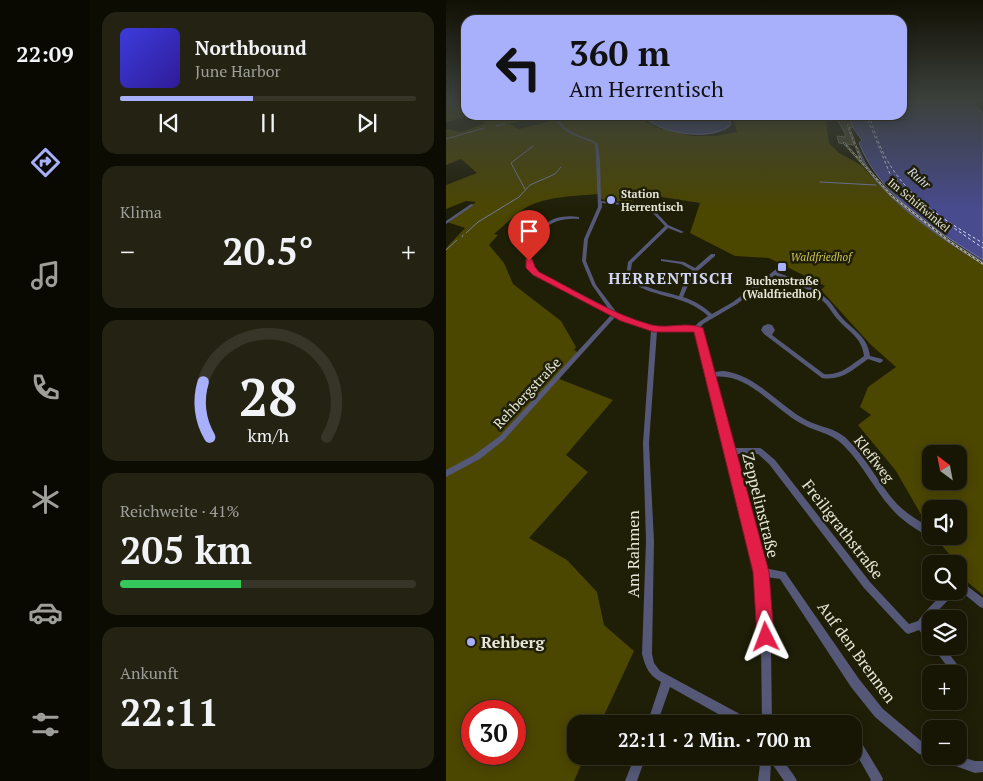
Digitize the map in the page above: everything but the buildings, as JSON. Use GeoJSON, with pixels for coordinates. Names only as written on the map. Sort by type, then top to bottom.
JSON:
{"type":"FeatureCollection","features":[{"type":"Feature","properties":{"kind":"street"},"geometry":{"type":"LineString","coordinates":[[579,137],[596,144],[600,170],[599,213],[586,239],[584,261],[594,285],[614,314]]}},
{"type":"Feature","properties":{"kind":"street","name":"Im Schiffwinkel"},"geometry":{"type":"LineString","coordinates":[[857,148],[869,171],[892,195],[950,242],[983,263]]}},
{"type":"Feature","properties":{"kind":"street"},"geometry":{"type":"LineString","coordinates":[[598,200],[643,206],[651,209],[667,226],[682,232]]}},
{"type":"Feature","properties":{"kind":"street"},"geometry":{"type":"LineString","coordinates":[[446,223],[472,205]]}},
{"type":"Feature","properties":{"kind":"street"},"geometry":{"type":"LineString","coordinates":[[578,218],[561,219],[542,227],[531,248],[529,265],[536,274],[614,314],[654,329],[697,328],[712,316],[735,303],[781,268]]}},
{"type":"Feature","properties":{"kind":"street"},"geometry":{"type":"LineString","coordinates":[[667,226],[630,263],[628,276],[636,284],[700,304],[712,316]]}},
{"type":"Feature","properties":{"kind":"street"},"geometry":{"type":"LineString","coordinates":[[681,297],[687,278],[709,256]]}},
{"type":"Feature","properties":{"kind":"street"},"geometry":{"type":"LineString","coordinates":[[663,260],[673,260],[694,269]]}},
{"type":"Feature","properties":{"kind":"street"},"geometry":{"type":"LineString","coordinates":[[775,273],[805,287],[825,300],[839,318],[862,340],[867,348],[867,357]]}},
{"type":"Feature","properties":{"kind":"street","name":"Rehbergstraße"},"geometry":{"type":"LineString","coordinates":[[446,474],[477,457],[502,438],[614,314]]}},
{"type":"Feature","properties":{"kind":"street","name":"Zeppelinstraße"},"geometry":{"type":"LineString","coordinates":[[697,328],[711,375],[761,572],[766,647],[767,715]]}},
{"type":"Feature","properties":{"kind":"street","name":"Am Rahmen"},"geometry":{"type":"LineString","coordinates":[[654,329],[646,443],[650,542],[647,654],[650,666],[656,674],[731,715]]}},
{"type":"Feature","properties":{"kind":"street"},"geometry":{"type":"LineString","coordinates":[[766,333],[822,376],[831,378],[849,371],[867,357]]}},
{"type":"Feature","properties":{"kind":"street"},"geometry":{"type":"LineString","coordinates":[[867,357],[880,362]]}},
{"type":"Feature","properties":{"kind":"street","name":"Kleffweg"},"geometry":{"type":"LineString","coordinates":[[711,375],[718,372],[749,383],[798,418],[840,437],[850,446],[895,506],[909,519],[922,527]]}},
{"type":"Feature","properties":{"kind":"street","name":"Freiligrathstraße"},"geometry":{"type":"LineString","coordinates":[[731,452],[760,452],[772,462],[867,586],[908,629],[922,623]]}},
{"type":"Feature","properties":{"kind":"street","name":"Auf den Brennen"},"geometry":{"type":"LineString","coordinates":[[761,572],[782,575],[855,684],[879,713],[922,749]]}},
{"type":"Feature","properties":{"kind":"street"},"geometry":{"type":"LineString","coordinates":[[967,591],[983,604]]}},
{"type":"Feature","properties":{"kind":"street","name":"Freiligrathstraße"},"geometry":{"type":"LineString","coordinates":[[933,610],[942,600]]}},
{"type":"Feature","properties":{"kind":"street"},"geometry":{"type":"LineString","coordinates":[[944,655],[952,665]]}},
{"type":"Feature","properties":{"kind":"street"},"geometry":{"type":"LineString","coordinates":[[655,715],[667,680]]}},
{"type":"Feature","properties":{"kind":"street"},"geometry":{"type":"LineString","coordinates":[[862,753],[879,780]]}},
{"type":"Feature","properties":{"kind":"street"},"geometry":{"type":"LineString","coordinates":[[967,764],[975,767],[983,766]]}},
{"type":"Feature","properties":{"kind":"street"},"geometry":{"type":"LineString","coordinates":[[631,781],[637,765]]}},
{"type":"Feature","properties":{"kind":"street"},"geometry":{"type":"LineString","coordinates":[[764,781],[765,765]]}},
{"type":"Feature","properties":{"kind":"street"},"geometry":{"type":"LineString","coordinates":[[779,765],[791,781]]}},
{"type":"Feature","properties":{"kind":"green space","name":"Waldfriedhof"},"geometry":{"type":"Polygon","coordinates":[[[446,137],[828,137],[829,143],[839,153],[861,165],[893,199],[947,241],[983,264],[983,595],[967,582],[967,555],[950,555],[942,545],[967,545],[967,500],[922,500],[922,516],[896,471],[858,425],[871,415],[860,407],[868,387],[896,367],[871,345],[821,290],[825,286],[769,258],[735,256],[690,233],[700,203],[649,195],[631,201],[636,204],[600,199],[599,194],[562,197],[535,203],[518,213],[494,234],[498,235],[489,245],[504,263],[513,284],[561,321],[576,347],[574,350],[579,353],[557,378],[613,400],[566,455],[588,472],[529,538],[567,560],[597,592],[604,625],[634,651],[604,715],[567,715],[567,765],[581,765],[574,781],[446,781],[446,248],[465,228],[447,222],[476,202],[466,201],[446,209],[446,185],[477,173],[461,159],[446,165],[446,137]]]}},
{"type":"Feature","properties":{"kind":"water","name":"Ruhr"},"geometry":{"type":"Polygon","coordinates":[[[860,137],[983,137],[983,260],[929,224],[895,196],[868,162],[859,143],[862,140],[860,137]]]}},
{"type":"Feature","properties":{"kind":"waterway"},"geometry":{"type":"LineString","coordinates":[[446,139],[451,137]]}},
{"type":"Feature","properties":{"kind":"waterway"},"geometry":{"type":"LineString","coordinates":[[525,189],[511,163],[533,146]]}},
{"type":"Feature","properties":{"kind":"waterway"},"geometry":{"type":"LineString","coordinates":[[466,233],[478,222],[519,197],[530,185],[555,174],[561,167]]}},
{"type":"Feature","properties":{"kind":"waterway"},"geometry":{"type":"LineString","coordinates":[[820,182],[876,185]]}},
{"type":"Feature","properties":{"kind":"waterway"},"geometry":{"type":"LineString","coordinates":[[446,250],[457,240]]}},
{"type":"Feature","properties":{"kind":"ferry route"},"geometry":{"type":"LineString","coordinates":[[875,137],[890,174],[916,202],[983,248]]}},
{"type":"Feature","properties":{"kind":"ferry route"},"geometry":{"type":"LineString","coordinates":[[877,137],[892,168],[910,191],[933,211],[983,243]]}},
{"type":"Feature","properties":{"kind":"railway"},"geometry":{"type":"LineString","coordinates":[[853,137],[861,160]]}},
{"type":"Feature","properties":{"kind":"railway"},"geometry":{"type":"LineString","coordinates":[[844,143],[892,196],[949,241],[983,264]]}},
{"type":"Feature","properties":{"kind":"place","name":"Station Herrentisch"},"geometry":{"type":"Point","coordinates":[611,200]}},
{"type":"Feature","properties":{"kind":"place","name":"Buchenstraße (Waldfriedhof)"},"geometry":{"type":"Point","coordinates":[782,267]}},
{"type":"Feature","properties":{"kind":"place","name":"Rehberg"},"geometry":{"type":"Point","coordinates":[471,642]}},
{"type":"Feature","properties":{"kind":"district","name":"HERRENTISCH"},"geometry":{"type":"Point","coordinates":[671,278]}},
{"type":"Feature","properties":{"kind":"route"},"geometry":{"type":"LineString","coordinates":[[529,261],[530,268],[536,274],[624,319],[654,329],[697,328],[699,330],[761,572],[766,637]]}}]}
